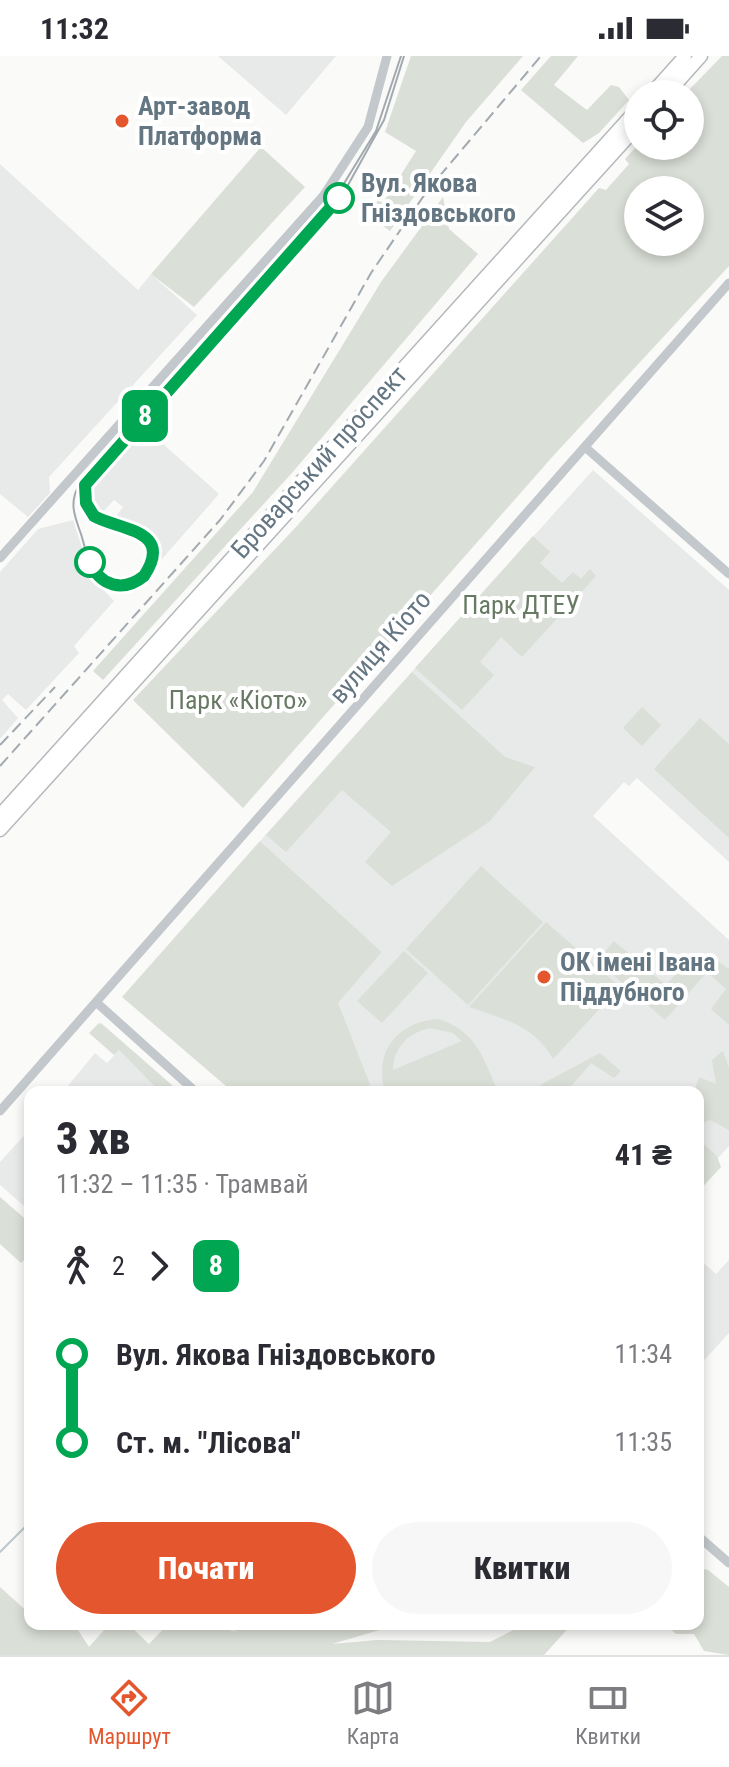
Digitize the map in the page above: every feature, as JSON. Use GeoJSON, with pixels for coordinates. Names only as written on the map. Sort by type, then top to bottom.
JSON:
{"type":"FeatureCollection","features":[{"type":"Feature","properties":{"kind":"highway"},"geometry":{"type":"LineString","coordinates":[[664,80],[685,56]]}},
{"type":"Feature","properties":{"kind":"highway"},"geometry":{"type":"LineString","coordinates":[[680,80],[701,56]]}},
{"type":"Feature","properties":{"kind":"highway","name":"Броварський проспект"},"geometry":{"type":"LineString","coordinates":[[0,815],[624,124]]}},
{"type":"Feature","properties":{"kind":"highway","name":"Броварський проспект"},"geometry":{"type":"LineString","coordinates":[[0,830],[624,141]]}},
{"type":"Feature","properties":{"kind":"street"},"geometry":{"type":"LineString","coordinates":[[0,558],[324,195],[368,127],[387,56]]}},
{"type":"Feature","properties":{"kind":"street","name":"вулиця Кіото"},"geometry":{"type":"LineString","coordinates":[[0,1111],[729,283]]}},
{"type":"Feature","properties":{"kind":"street"},"geometry":{"type":"LineString","coordinates":[[585,447],[729,574]]}},
{"type":"Feature","properties":{"kind":"street"},"geometry":{"type":"LineString","coordinates":[[96,1002],[189,1086]]}},
{"type":"Feature","properties":{"kind":"street"},"geometry":{"type":"LineString","coordinates":[[704,1541],[729,1563]]}},
{"type":"Feature","properties":{"kind":"shaded area"},"geometry":{"type":"Polygon","coordinates":[[[218,56],[336,56],[286,115],[218,56]]]}},
{"type":"Feature","properties":{"kind":"shaded area"},"geometry":{"type":"Polygon","coordinates":[[[0,164],[138,290],[151,274],[197,315],[49,477],[50,493],[28,517],[0,494],[0,164]]]}},
{"type":"Feature","properties":{"kind":"shaded area"},"geometry":{"type":"Polygon","coordinates":[[[143,426],[219,494],[155,567],[155,552],[144,530],[114,519],[123,507],[114,500],[100,515],[88,499],[93,481],[143,426]]]}},
{"type":"Feature","properties":{"kind":"shaded area"},"geometry":{"type":"Polygon","coordinates":[[[593,470],[729,590],[729,862],[637,778],[629,786],[624,782],[593,816],[729,940],[729,1146],[704,1173],[704,1086],[265,1086],[382,952],[260,841],[593,470]]]}},
{"type":"Feature","properties":{"kind":"shaded area"},"geometry":{"type":"Polygon","coordinates":[[[73,520],[92,578],[114,601],[74,646],[79,653],[26,710],[8,694],[2,700],[18,718],[0,739],[0,572],[38,529],[73,520]]]}},
{"type":"Feature","properties":{"kind":"shaded area"},"geometry":{"type":"Polygon","coordinates":[[[119,1050],[154,1086],[68,1086],[95,1053],[107,1063],[119,1050]]]}},
{"type":"Feature","properties":{"kind":"shaded area"},"geometry":{"type":"Polygon","coordinates":[[[24,1136],[24,1206],[0,1185],[0,1162],[24,1136]]]}},
{"type":"Feature","properties":{"kind":"shaded area"},"geometry":{"type":"Polygon","coordinates":[[[729,1260],[729,1333],[704,1360],[704,1263],[716,1274],[729,1260]]]}},
{"type":"Feature","properties":{"kind":"green space"},"geometry":{"type":"Polygon","coordinates":[[[411,56],[523,56],[466,122],[390,231],[366,214],[377,200],[383,203],[416,151],[385,132],[411,56]]]}},
{"type":"Feature","properties":{"kind":"green space"},"geometry":{"type":"Polygon","coordinates":[[[551,56],[578,56],[554,85],[587,110],[611,85],[619,87],[624,94],[624,106],[599,133],[583,143],[521,90],[551,56]]]}},
{"type":"Feature","properties":{"kind":"green space","name":"Парк «Кіото»"},"geometry":{"type":"Polygon","coordinates":[[[722,56],[729,56],[729,266],[554,455],[243,808],[133,700],[296,527],[599,188],[606,190],[629,164],[626,160],[704,160],[704,80],[699,80],[722,56]]]}},
{"type":"Feature","properties":{"kind":"green space"},"geometry":{"type":"Polygon","coordinates":[[[261,147],[305,187],[194,307],[151,274],[261,147]]]}},
{"type":"Feature","properties":{"kind":"green space"},"geometry":{"type":"Polygon","coordinates":[[[443,197],[449,229],[478,254],[291,474],[103,680],[93,671],[253,492],[381,282],[443,197]]]}},
{"type":"Feature","properties":{"kind":"green space","name":"Парк ДТЕУ"},"geometry":{"type":"Polygon","coordinates":[[[533,536],[550,552],[540,563],[562,583],[573,572],[581,579],[590,569],[596,576],[522,657],[501,637],[480,662],[494,675],[462,710],[415,668],[533,536]]]}},
{"type":"Feature","properties":{"kind":"green space"},"geometry":{"type":"Polygon","coordinates":[[[412,672],[505,757],[535,767],[489,822],[392,886],[365,862],[391,832],[342,790],[286,852],[266,835],[412,672]]]}},
{"type":"Feature","properties":{"kind":"green space"},"geometry":{"type":"Polygon","coordinates":[[[642,707],[661,725],[642,746],[623,728],[642,707]]]}},
{"type":"Feature","properties":{"kind":"green space"},"geometry":{"type":"Polygon","coordinates":[[[700,718],[729,744],[729,838],[654,769],[700,718]]]}},
{"type":"Feature","properties":{"kind":"green space"},"geometry":{"type":"Polygon","coordinates":[[[260,841],[382,952],[338,1003],[371,1086],[226,1086],[122,997],[260,841]]]}},
{"type":"Feature","properties":{"kind":"green space"},"geometry":{"type":"Polygon","coordinates":[[[481,866],[543,922],[468,1005],[406,949],[481,866]]]}},
{"type":"Feature","properties":{"kind":"green space"},"geometry":{"type":"Polygon","coordinates":[[[546,922],[620,987],[553,1059],[537,1038],[527,1031],[469,1007],[546,922]]]}},
{"type":"Feature","properties":{"kind":"green space"},"geometry":{"type":"Polygon","coordinates":[[[614,941],[666,985],[691,957],[700,964],[709,955],[729,969],[729,1025],[711,1009],[726,989],[707,972],[665,1020],[597,961],[614,941]]]}},
{"type":"Feature","properties":{"kind":"green space"},"geometry":{"type":"Polygon","coordinates":[[[404,951],[428,973],[382,1023],[357,1001],[404,951]]]}},
{"type":"Feature","properties":{"kind":"green space"},"geometry":{"type":"Polygon","coordinates":[[[438,1019],[461,1030],[477,1047],[495,1086],[384,1086],[386,1052],[392,1041],[411,1026],[438,1019]],[[429,1028],[414,1034],[399,1048],[393,1070],[462,1041],[453,1033],[429,1028]]]}},
{"type":"Feature","properties":{"kind":"green space"},"geometry":{"type":"Polygon","coordinates":[[[99,1023],[102,1024],[173,1086],[154,1086],[119,1050],[114,1055],[89,1033],[99,1023]]]}},
{"type":"Feature","properties":{"kind":"green space"},"geometry":{"type":"Polygon","coordinates":[[[723,1051],[729,1068],[729,1130],[710,1120],[704,1122],[704,1086],[696,1086],[699,1077],[716,1084],[712,1060],[723,1051]]]}},
{"type":"Feature","properties":{"kind":"green space"},"geometry":{"type":"Polygon","coordinates":[[[600,1053],[621,1071],[614,1078],[591,1063],[571,1086],[538,1086],[600,1053]]]}},
{"type":"Feature","properties":{"kind":"green space"},"geometry":{"type":"Polygon","coordinates":[[[704,1144],[717,1156],[721,1167],[704,1185],[704,1144]]]}},
{"type":"Feature","properties":{"kind":"green space"},"geometry":{"type":"Polygon","coordinates":[[[0,1197],[24,1218],[24,1260],[21,1263],[0,1244],[0,1197]]]}},
{"type":"Feature","properties":{"kind":"green space"},"geometry":{"type":"Polygon","coordinates":[[[704,1569],[708,1570],[729,1587],[729,1655],[704,1651],[694,1634],[676,1634],[672,1630],[704,1630],[704,1569]]]}},
{"type":"Feature","properties":{"kind":"green space"},"geometry":{"type":"Polygon","coordinates":[[[0,1587],[24,1609],[24,1630],[78,1630],[89,1647],[104,1630],[134,1630],[149,1644],[162,1630],[380,1630],[332,1644],[377,1640],[490,1642],[513,1630],[567,1630],[544,1655],[0,1655],[0,1587]]]}},
{"type":"Feature","properties":{"kind":"waterway"},"geometry":{"type":"LineString","coordinates":[[0,1552],[24,1528]]}},
{"type":"Feature","properties":{"kind":"tram line"},"geometry":{"type":"LineString","coordinates":[[401,56],[376,131],[340,190],[78,487],[73,505],[77,522],[91,566],[107,584],[119,587],[131,585],[148,568],[151,556],[148,543],[138,530],[93,515],[85,498],[85,485],[348,185],[384,120],[404,56]]}},
{"type":"Feature","properties":{"kind":"tram line","name":"8"},"geometry":{"type":"LineString","coordinates":[[90,562],[96,574],[110,585],[124,587],[144,576],[152,557],[145,537],[134,528],[110,524],[94,516],[86,503],[85,485],[339,198]]}},
{"type":"Feature","properties":{"kind":"railway"},"geometry":{"type":"LineString","coordinates":[[0,766],[220,520],[264,461],[371,273],[427,191],[541,56]]}},
{"type":"Feature","properties":{"kind":"railway"},"geometry":{"type":"LineString","coordinates":[[0,745],[55,687]]}},
{"type":"Feature","properties":{"kind":"place","name":"Арт-завод Платформа"},"geometry":{"type":"Point","coordinates":[122,121]}},
{"type":"Feature","properties":{"kind":"place","name":"Вул. Якова Гніздовського"},"geometry":{"type":"Point","coordinates":[339,198]}},
{"type":"Feature","properties":{"kind":"place","name":"ОК імені Івана Піддубного"},"geometry":{"type":"Point","coordinates":[544,977]}}]}
